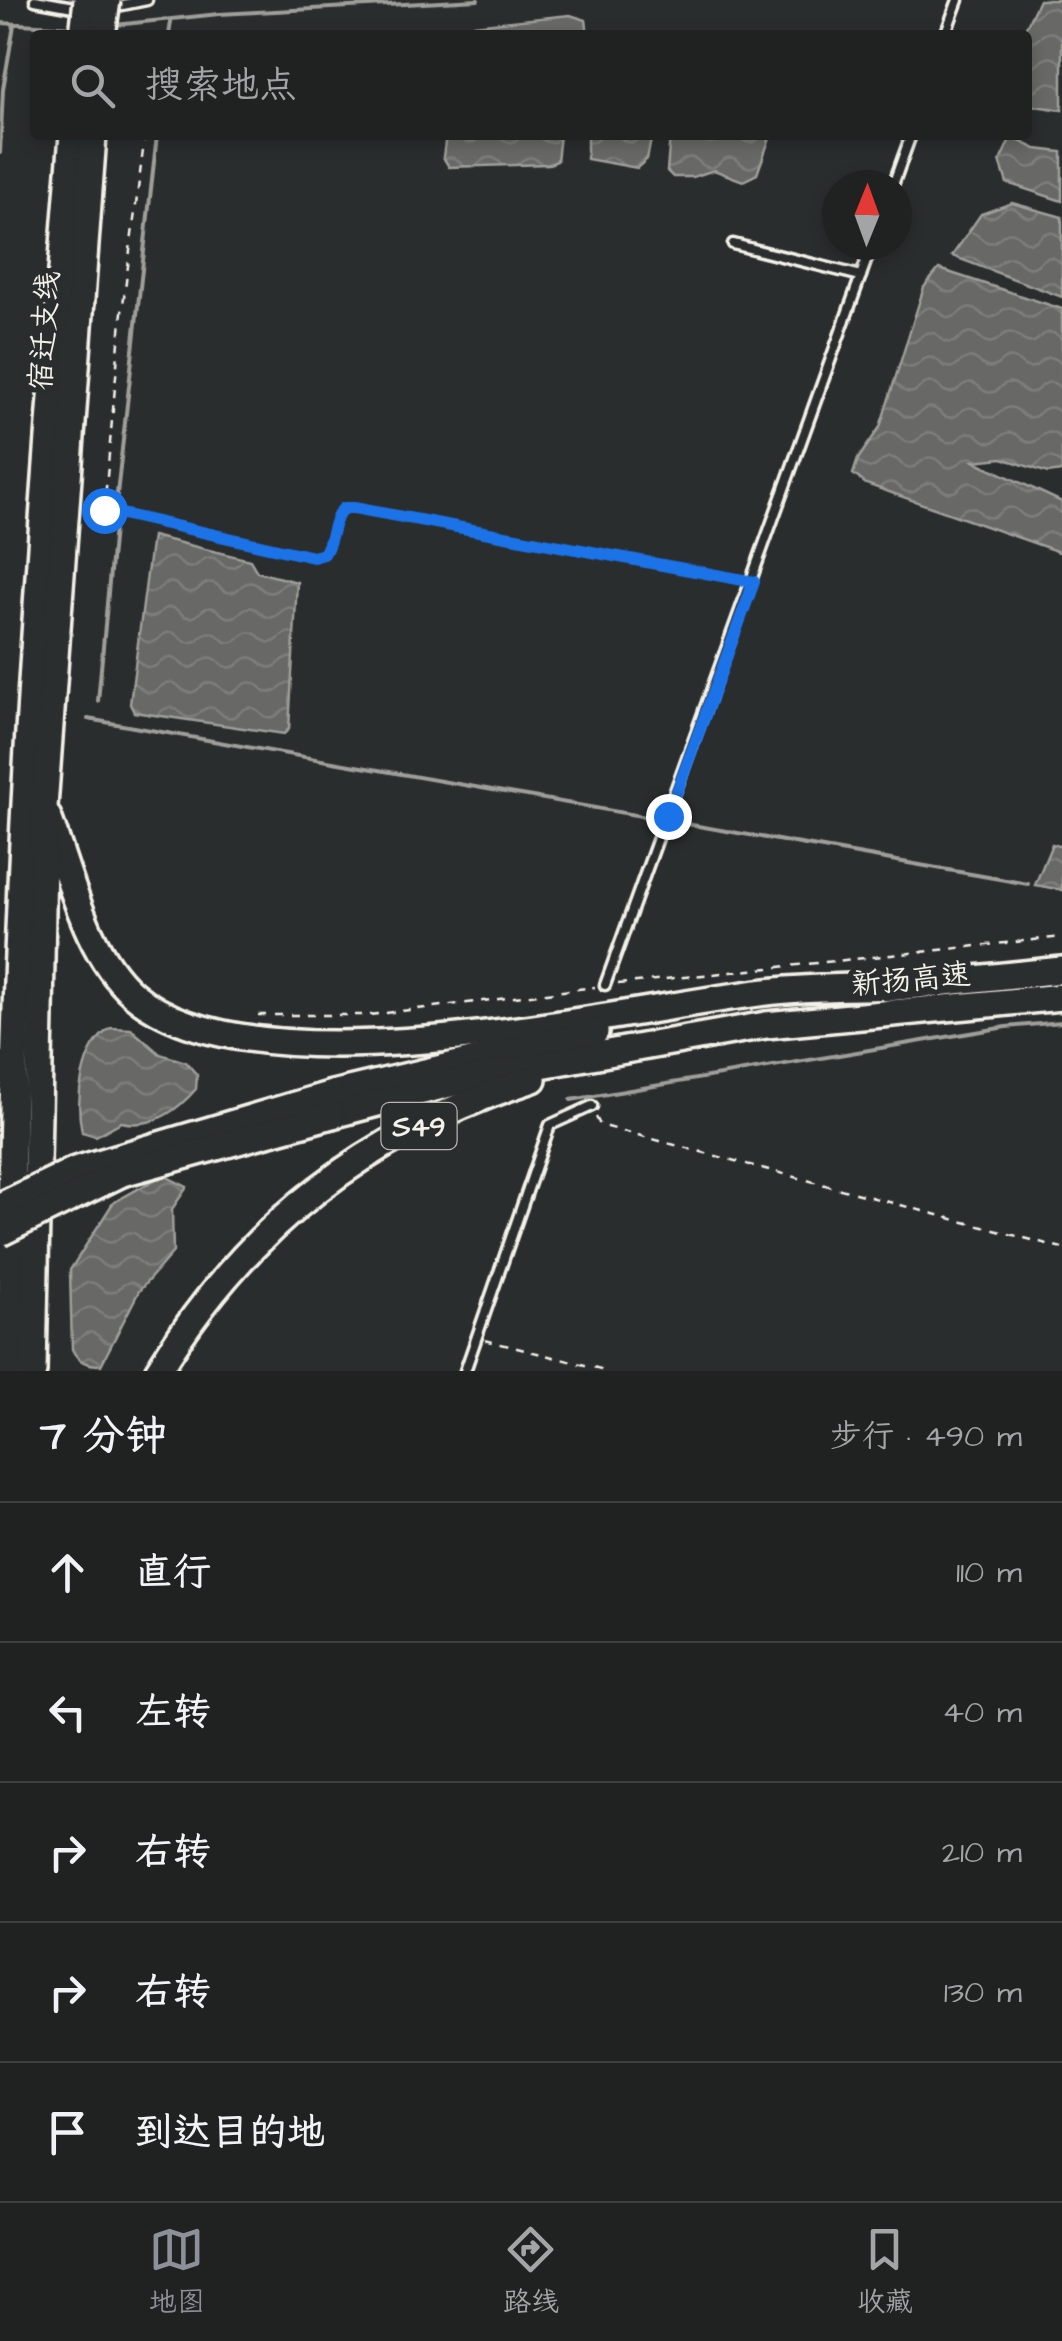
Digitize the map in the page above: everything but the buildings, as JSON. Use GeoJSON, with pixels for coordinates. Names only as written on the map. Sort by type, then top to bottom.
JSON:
{"type":"FeatureCollection","features":[{"type":"Feature","properties":{"kind":"highway"},"geometry":{"type":"LineString","coordinates":[[84,30],[87,0]]}},
{"type":"Feature","properties":{"kind":"highway"},"geometry":{"type":"LineString","coordinates":[[103,30],[106,0]]}},
{"type":"Feature","properties":{"kind":"highway","name":"宿迁支线"},"geometry":{"type":"LineString","coordinates":[[10,1371],[14,1072],[41,525],[73,140]]}},
{"type":"Feature","properties":{"kind":"highway","name":"宿迁支线"},"geometry":{"type":"LineString","coordinates":[[33,1371],[44,807],[93,140]]}},
{"type":"Feature","properties":{"kind":"highway"},"geometry":{"type":"LineString","coordinates":[[44,807],[83,915],[105,958],[133,994],[178,1020],[210,1030],[300,1044],[368,1042],[480,1033],[762,992],[902,986]]}},
{"type":"Feature","properties":{"kind":"highway","name":"新扬高速"},"geometry":{"type":"LineString","coordinates":[[902,986],[1062,970]]}},
{"type":"Feature","properties":{"kind":"highway","name":"S49"},"geometry":{"type":"LineString","coordinates":[[0,1206],[75,1170],[616,1028],[764,1003],[902,986]]}},
{"type":"Feature","properties":{"kind":"highway","name":"新扬高速"},"geometry":{"type":"LineString","coordinates":[[766,1025],[1062,997]]}},
{"type":"Feature","properties":{"kind":"highway"},"geometry":{"type":"LineString","coordinates":[[0,1233],[122,1172],[332,1104],[766,1025]]}},
{"type":"Feature","properties":{"kind":"highway","name":"S49"},"geometry":{"type":"LineString","coordinates":[[158,1371],[204,1300],[264,1232],[298,1201],[390,1140],[528,1080],[766,1025]]}},
{"type":"Feature","properties":{"kind":"highway"},"geometry":{"type":"LineString","coordinates":[[0,1349],[10,1282]]}},
{"type":"Feature","properties":{"kind":"lane"},"geometry":{"type":"LineString","coordinates":[[35,0],[96,9],[148,0]]}},
{"type":"Feature","properties":{"kind":"lane"},"geometry":{"type":"LineString","coordinates":[[948,30],[958,0]]}},
{"type":"Feature","properties":{"kind":"lane"},"geometry":{"type":"LineString","coordinates":[[898,170],[908,140]]}},
{"type":"Feature","properties":{"kind":"lane"},"geometry":{"type":"LineString","coordinates":[[734,244],[862,276]]}},
{"type":"Feature","properties":{"kind":"lane"},"geometry":{"type":"LineString","coordinates":[[605,985],[754,582],[867,260]]}},
{"type":"Feature","properties":{"kind":"lane"},"geometry":{"type":"LineString","coordinates":[[465,1371],[550,1125],[592,1106]]}},
{"type":"Feature","properties":{"kind":"path"},"geometry":{"type":"LineString","coordinates":[[144,140],[121,320],[104,510],[313,557],[324,554],[330,545],[336,515],[344,508],[354,508],[754,582]]}},
{"type":"Feature","properties":{"kind":"path"},"geometry":{"type":"LineString","coordinates":[[258,1014],[370,1015],[605,985],[1062,937]]}},
{"type":"Feature","properties":{"kind":"path"},"geometry":{"type":"LineString","coordinates":[[592,1106],[600,1126],[1062,1248]]}},
{"type":"Feature","properties":{"kind":"path"},"geometry":{"type":"LineString","coordinates":[[474,1337],[609,1371]]}},
{"type":"Feature","properties":{"kind":"water"},"geometry":{"type":"Polygon","coordinates":[[[1039,0],[1062,0],[1062,110],[1032,106],[1032,30],[1024,30],[1039,0]]]}},
{"type":"Feature","properties":{"kind":"water"},"geometry":{"type":"Polygon","coordinates":[[[570,15],[586,20],[587,30],[442,30],[570,15]]]}},
{"type":"Feature","properties":{"kind":"water"},"geometry":{"type":"Polygon","coordinates":[[[445,140],[559,140],[557,161],[549,164],[449,167],[443,157],[445,140]]]}},
{"type":"Feature","properties":{"kind":"water"},"geometry":{"type":"Polygon","coordinates":[[[587,140],[651,140],[647,159],[637,168],[587,159],[587,140]]]}},
{"type":"Feature","properties":{"kind":"water"},"geometry":{"type":"Polygon","coordinates":[[[670,140],[769,140],[757,174],[743,181],[714,170],[693,177],[673,177],[667,171],[670,140]]]}},
{"type":"Feature","properties":{"kind":"water"},"geometry":{"type":"Polygon","coordinates":[[[1010,140],[1062,152],[1062,201],[1007,183],[1000,161],[1010,140]]]}},
{"type":"Feature","properties":{"kind":"water"},"geometry":{"type":"Polygon","coordinates":[[[1012,203],[1062,217],[1062,297],[952,256],[981,214],[1012,203]]]}},
{"type":"Feature","properties":{"kind":"water"},"geometry":{"type":"Polygon","coordinates":[[[939,269],[1062,309],[1062,471],[1048,473],[1002,458],[974,461],[1062,502],[1062,553],[866,484],[853,474],[858,459],[880,427],[924,287],[939,269]]]}},
{"type":"Feature","properties":{"kind":"water"},"geometry":{"type":"Polygon","coordinates":[[[152,536],[250,560],[257,572],[297,582],[289,729],[284,734],[134,712],[130,704],[152,536]]]}},
{"type":"Feature","properties":{"kind":"water"},"geometry":{"type":"Polygon","coordinates":[[[1052,844],[1062,847],[1062,890],[1035,885],[1052,844]]]}},
{"type":"Feature","properties":{"kind":"water"},"geometry":{"type":"Polygon","coordinates":[[[111,1028],[131,1029],[160,1054],[186,1062],[197,1075],[196,1089],[163,1116],[143,1123],[121,1122],[96,1136],[82,1132],[80,1090],[93,1047],[111,1028]]]}},
{"type":"Feature","properties":{"kind":"water"},"geometry":{"type":"Polygon","coordinates":[[[163,1175],[187,1187],[172,1209],[173,1252],[139,1291],[101,1365],[84,1362],[72,1349],[70,1270],[113,1203],[163,1175]]]}},
{"type":"Feature","properties":{"kind":"waterway"},"geometry":{"type":"LineString","coordinates":[[115,25],[219,14],[478,0]]}},
{"type":"Feature","properties":{"kind":"waterway"},"geometry":{"type":"LineString","coordinates":[[170,30],[171,22]]}},
{"type":"Feature","properties":{"kind":"waterway"},"geometry":{"type":"LineString","coordinates":[[0,23],[75,27]]}},
{"type":"Feature","properties":{"kind":"waterway"},"geometry":{"type":"LineString","coordinates":[[0,153],[3,89],[14,25]]}},
{"type":"Feature","properties":{"kind":"waterway"},"geometry":{"type":"LineString","coordinates":[[116,503],[156,140]]}},
{"type":"Feature","properties":{"kind":"waterway"},"geometry":{"type":"LineString","coordinates":[[98,701],[115,517]]}},
{"type":"Feature","properties":{"kind":"waterway"},"geometry":{"type":"LineString","coordinates":[[88,719],[1028,884]]}},
{"type":"Feature","properties":{"kind":"waterway"},"geometry":{"type":"LineString","coordinates":[[571,1100],[1006,1027],[1062,1022]]}},
{"type":"Feature","properties":{"kind":"route"},"geometry":{"type":"LineString","coordinates":[[104,510],[313,557],[324,554],[330,545],[336,515],[344,508],[354,508],[754,582],[668,816]]}}]}
